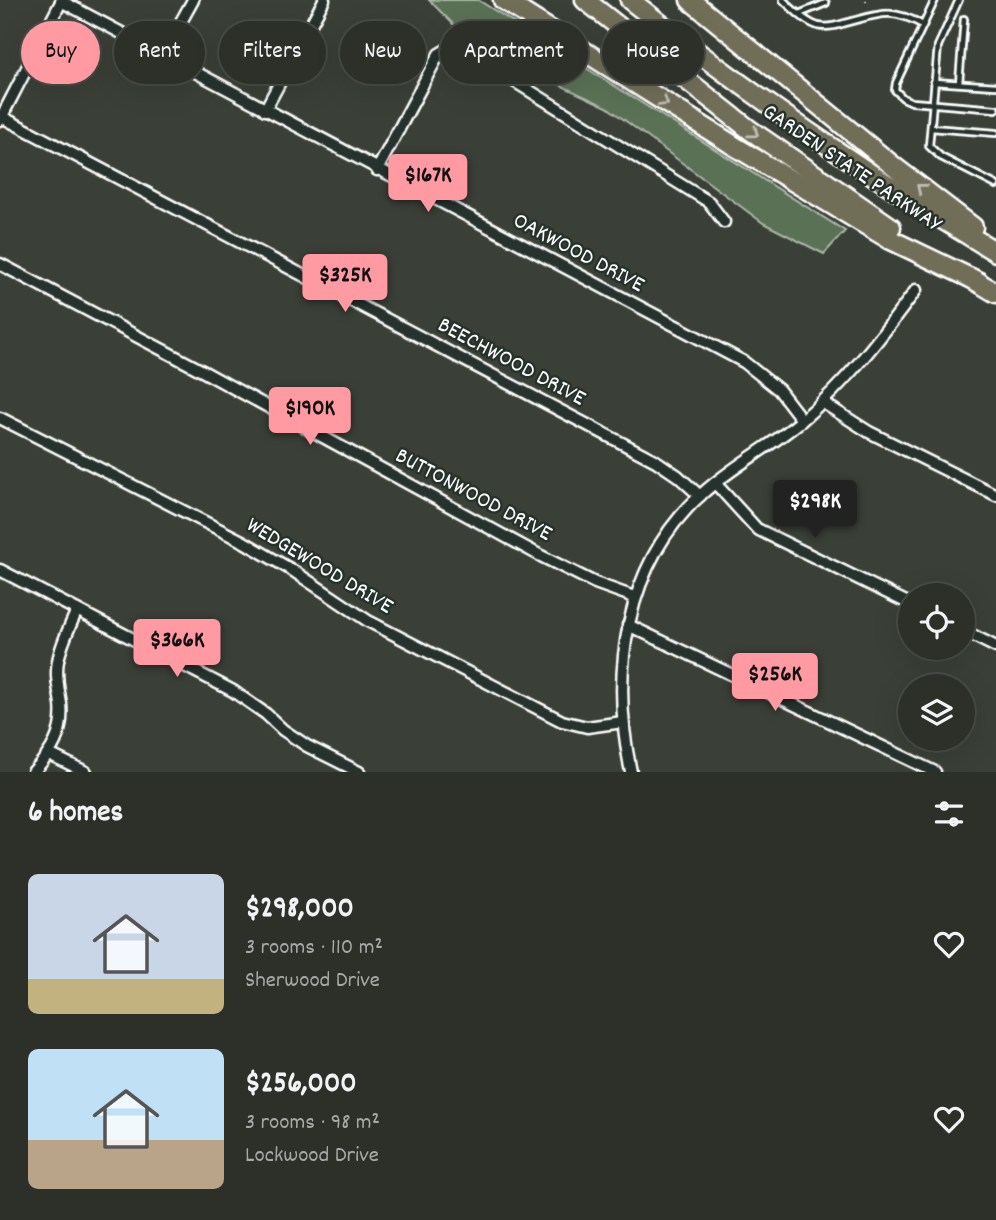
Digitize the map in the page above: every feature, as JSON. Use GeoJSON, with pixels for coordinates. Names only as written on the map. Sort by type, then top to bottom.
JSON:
{"type":"FeatureCollection","features":[{"type":"Feature","properties":{"kind":"highway"},"geometry":{"type":"LineString","coordinates":[[503,0],[736,147],[889,239],[979,282]]}},
{"type":"Feature","properties":{"kind":"highway","name":"GARDEN STATE PARKWAY"},"geometry":{"type":"LineString","coordinates":[[585,0],[684,80],[783,154],[996,293]]}},
{"type":"Feature","properties":{"kind":"highway","name":"GARDEN STATE PARKWAY"},"geometry":{"type":"LineString","coordinates":[[629,0],[730,78],[821,142],[996,252]]}},
{"type":"Feature","properties":{"kind":"highway"},"geometry":{"type":"LineString","coordinates":[[690,0],[897,169],[996,243]]}},
{"type":"Feature","properties":{"kind":"street"},"geometry":{"type":"LineString","coordinates":[[181,21],[192,0]]}},
{"type":"Feature","properties":{"kind":"street"},"geometry":{"type":"LineString","coordinates":[[265,110],[324,0]]}},
{"type":"Feature","properties":{"kind":"street"},"geometry":{"type":"LineString","coordinates":[[1,118],[62,1]]}},
{"type":"Feature","properties":{"kind":"street","name":"OAKWOOD DRIVE"},"geometry":{"type":"LineString","coordinates":[[62,1],[114,30]]}},
{"type":"Feature","properties":{"kind":"street"},"geometry":{"type":"LineString","coordinates":[[377,170],[439,54],[452,47],[459,47],[709,202],[724,222]]}},
{"type":"Feature","properties":{"kind":"street","name":"OAKWOOD DRIVE"},"geometry":{"type":"LineString","coordinates":[[205,79],[744,362],[779,390],[802,420]]}},
{"type":"Feature","properties":{"kind":"street","name":"BEECHWOOD DRIVE"},"geometry":{"type":"LineString","coordinates":[[1,118],[656,461],[700,496]]}},
{"type":"Feature","properties":{"kind":"street","name":"BUTTONWOOD DRIVE"},"geometry":{"type":"LineString","coordinates":[[0,264],[541,556],[595,583],[634,597]]}},
{"type":"Feature","properties":{"kind":"street"},"geometry":{"type":"LineString","coordinates":[[631,772],[623,722],[622,693],[628,625],[634,597],[659,545],[700,496],[822,402],[875,344],[916,290]]}},
{"type":"Feature","properties":{"kind":"street"},"geometry":{"type":"LineString","coordinates":[[822,402],[869,432],[996,495]]}},
{"type":"Feature","properties":{"kind":"street","name":"WEDGEWOOD DRIVE"},"geometry":{"type":"LineString","coordinates":[[0,418],[244,542],[295,572],[368,621],[562,721],[587,727],[623,722]]}},
{"type":"Feature","properties":{"kind":"street"},"geometry":{"type":"LineString","coordinates":[[715,483],[757,529],[898,598]]}},
{"type":"Feature","properties":{"kind":"street"},"geometry":{"type":"LineString","coordinates":[[0,570],[233,691],[307,746],[359,772]]}},
{"type":"Feature","properties":{"kind":"street"},"geometry":{"type":"LineString","coordinates":[[33,772],[49,754],[58,737],[61,721],[58,661],[77,610]]}},
{"type":"Feature","properties":{"kind":"street"},"geometry":{"type":"LineString","coordinates":[[628,625],[935,772]]}},
{"type":"Feature","properties":{"kind":"street"},"geometry":{"type":"LineString","coordinates":[[975,636],[996,647]]}},
{"type":"Feature","properties":{"kind":"street"},"geometry":{"type":"LineString","coordinates":[[49,754],[86,772]]}},
{"type":"Feature","properties":{"kind":"lane"},"geometry":{"type":"LineString","coordinates":[[783,0],[808,22],[819,26],[832,27],[886,12],[907,16],[923,25]]}},
{"type":"Feature","properties":{"kind":"lane"},"geometry":{"type":"LineString","coordinates":[[935,0],[895,90],[912,102],[996,109]]}},
{"type":"Feature","properties":{"kind":"lane"},"geometry":{"type":"LineString","coordinates":[[959,0],[938,46],[929,146],[933,151],[996,185]]}},
{"type":"Feature","properties":{"kind":"lane"},"geometry":{"type":"LineString","coordinates":[[799,14],[826,3]]}},
{"type":"Feature","properties":{"kind":"lane"},"geometry":{"type":"LineString","coordinates":[[959,83],[964,19]]}},
{"type":"Feature","properties":{"kind":"lane"},"geometry":{"type":"LineString","coordinates":[[934,82],[996,86]]}},
{"type":"Feature","properties":{"kind":"lane"},"geometry":{"type":"LineString","coordinates":[[930,128],[996,133]]}},
{"type":"Feature","properties":{"kind":"green space"},"geometry":{"type":"Polygon","coordinates":[[[429,0],[478,0],[511,21],[450,21],[429,0]]]}},
{"type":"Feature","properties":{"kind":"green space"},"geometry":{"type":"Polygon","coordinates":[[[588,69],[602,78],[602,84],[611,84],[845,231],[824,254],[763,223],[607,107],[558,84],[588,84],[588,69]]]}}]}
